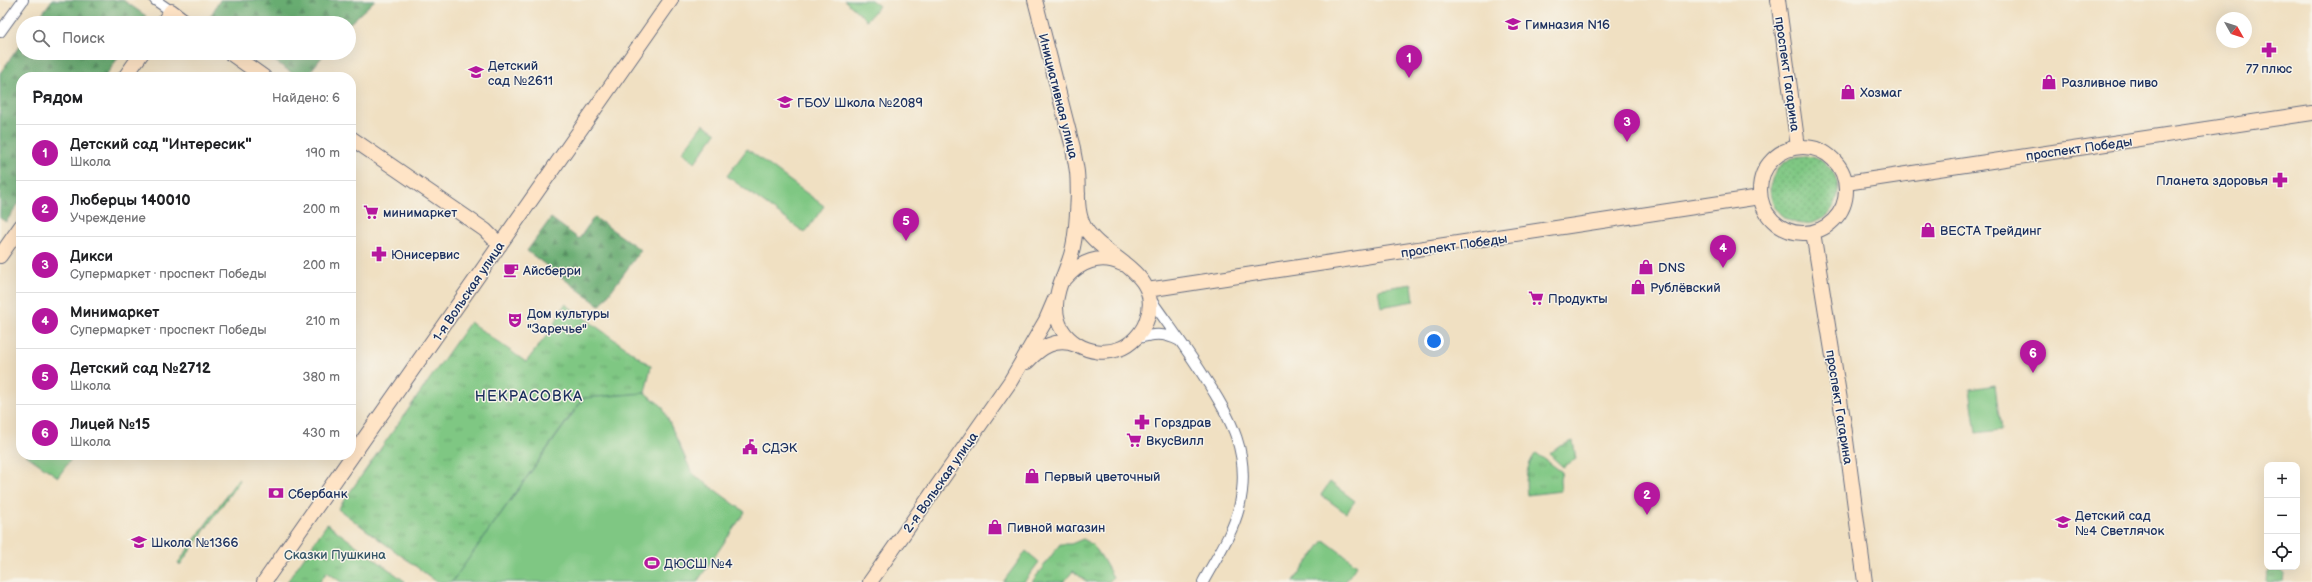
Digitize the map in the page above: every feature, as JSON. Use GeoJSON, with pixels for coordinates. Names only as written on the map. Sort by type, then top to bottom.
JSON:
{"type":"FeatureCollection","features":[{"type":"Feature","properties":{"kind":"street"},"geometry":{"type":"LineString","coordinates":[[0,32],[23,0]]}},
{"type":"Feature","properties":{"kind":"street"},"geometry":{"type":"LineString","coordinates":[[155,0],[178,16]]}},
{"type":"Feature","properties":{"kind":"street","name":"1-я Вольская улица"},"geometry":{"type":"LineString","coordinates":[[356,450],[671,0]]}},
{"type":"Feature","properties":{"kind":"street","name":"Инициативная улица"},"geometry":{"type":"LineString","coordinates":[[1035,0],[1073,148],[1077,172],[1079,210],[1085,228],[1095,240],[1138,275],[1148,294],[1147,320],[1143,330],[1124,348],[1111,352],[1100,353],[1086,350],[1076,345],[1063,331],[1058,319],[1059,289],[1076,232],[1078,193]]}},
{"type":"Feature","properties":{"kind":"street","name":"проспект Гагарина"},"geometry":{"type":"LineString","coordinates":[[1778,0],[1798,147]]}},
{"type":"Feature","properties":{"kind":"street"},"geometry":{"type":"LineString","coordinates":[[168,16],[171,11]]}},
{"type":"Feature","properties":{"kind":"street"},"geometry":{"type":"LineString","coordinates":[[129,72],[137,60]]}},
{"type":"Feature","properties":{"kind":"street"},"geometry":{"type":"LineString","coordinates":[[240,60],[257,72]]}},
{"type":"Feature","properties":{"kind":"street","name":"проспект Победы"},"geometry":{"type":"LineString","coordinates":[[1846,182],[2312,113]]}},
{"type":"Feature","properties":{"kind":"street"},"geometry":{"type":"LineString","coordinates":[[356,141],[485,230],[500,244]]}},
{"type":"Feature","properties":{"kind":"street"},"geometry":{"type":"LineString","coordinates":[[1798,147],[1811,148],[1829,156],[1842,170],[1846,182],[1846,196],[1842,208],[1835,219],[1825,227],[1813,232],[1799,233],[1785,230],[1773,222],[1765,211],[1760,197],[1761,180],[1768,164],[1782,152],[1798,147]]}},
{"type":"Feature","properties":{"kind":"street","name":"проспект Победы"},"geometry":{"type":"LineString","coordinates":[[1148,294],[1760,197]]}},
{"type":"Feature","properties":{"kind":"street","name":"проспект Гагарина"},"geometry":{"type":"LineString","coordinates":[[1813,232],[1844,425],[1865,582]]}},
{"type":"Feature","properties":{"kind":"street"},"geometry":{"type":"LineString","coordinates":[[0,256],[16,233]]}},
{"type":"Feature","properties":{"kind":"street","name":"Инициативная улица"},"geometry":{"type":"LineString","coordinates":[[1059,289],[1072,270],[1083,263],[1097,259],[1110,260],[1130,268]]}},
{"type":"Feature","properties":{"kind":"street","name":"2-я Вольская улица"},"geometry":{"type":"LineString","coordinates":[[870,582],[1010,382],[1046,320],[1059,289]]}},
{"type":"Feature","properties":{"kind":"street"},"geometry":{"type":"LineString","coordinates":[[1148,294],[1182,342],[1227,412],[1236,433],[1241,455],[1243,480],[1239,507],[1232,530],[1203,582]]}},
{"type":"Feature","properties":{"kind":"street"},"geometry":{"type":"LineString","coordinates":[[1134,339],[1155,333],[1166,334],[1182,342]]}},
{"type":"Feature","properties":{"kind":"street","name":"2-я Вольская улица"},"geometry":{"type":"LineString","coordinates":[[1010,382],[1031,358],[1047,346],[1063,341],[1076,345]]}},
{"type":"Feature","properties":{"kind":"street","name":"1-я Вольская улица"},"geometry":{"type":"LineString","coordinates":[[264,582],[349,460]]}},
{"type":"Feature","properties":{"kind":"green space"},"geometry":{"type":"Polygon","coordinates":[[[52,0],[123,0],[146,16],[40,16],[52,0]]]}},
{"type":"Feature","properties":{"kind":"green space"},"geometry":{"type":"Polygon","coordinates":[[[220,0],[375,0],[356,18],[356,16],[211,16],[220,0]]]}},
{"type":"Feature","properties":{"kind":"green space"},"geometry":{"type":"Polygon","coordinates":[[[844,0],[871,0],[879,6],[867,20],[844,0]]]}},
{"type":"Feature","properties":{"kind":"green space"},"geometry":{"type":"Polygon","coordinates":[[[16,51],[16,60],[116,60],[108,72],[16,72],[16,207],[6,222],[0,218],[0,73],[16,51]]]}},
{"type":"Feature","properties":{"kind":"green space"},"geometry":{"type":"Polygon","coordinates":[[[273,60],[319,60],[310,72],[291,72],[273,60]]]}},
{"type":"Feature","properties":{"kind":"green space"},"geometry":{"type":"Polygon","coordinates":[[[703,124],[716,133],[695,162],[682,152],[703,124]]]}},
{"type":"Feature","properties":{"kind":"green space"},"geometry":{"type":"Polygon","coordinates":[[[747,149],[824,206],[805,233],[727,176],[747,149]]]}},
{"type":"Feature","properties":{"kind":"green space"},"geometry":{"type":"Polygon","coordinates":[[[1797,156],[1811,156],[1823,161],[1833,171],[1838,183],[1838,197],[1833,209],[1823,219],[1811,224],[1797,224],[1785,219],[1775,209],[1770,197],[1770,183],[1775,171],[1785,161],[1797,156]]]}},
{"type":"Feature","properties":{"kind":"green space"},"geometry":{"type":"Polygon","coordinates":[[[594,217],[641,250],[600,306],[527,251],[551,218],[579,239],[594,217]]]}},
{"type":"Feature","properties":{"kind":"green space"},"geometry":{"type":"Polygon","coordinates":[[[1412,284],[1414,301],[1381,307],[1378,289],[1412,284]]]}},
{"type":"Feature","properties":{"kind":"green space"},"geometry":{"type":"Polygon","coordinates":[[[565,304],[651,366],[645,393],[583,398],[452,582],[437,582],[338,509],[470,322],[526,362],[551,330],[565,304]]]}},
{"type":"Feature","properties":{"kind":"green space"},"geometry":{"type":"Polygon","coordinates":[[[1995,385],[2001,430],[1976,433],[1970,389],[1995,385]]]}},
{"type":"Feature","properties":{"kind":"green space"},"geometry":{"type":"Polygon","coordinates":[[[645,393],[662,406],[692,473],[745,512],[697,582],[452,582],[584,398],[645,393]]]}},
{"type":"Feature","properties":{"kind":"green space"},"geometry":{"type":"Polygon","coordinates":[[[1573,441],[1576,459],[1563,467],[1549,454],[1560,446],[1573,441]]]}},
{"type":"Feature","properties":{"kind":"green space"},"geometry":{"type":"Polygon","coordinates":[[[1536,453],[1562,472],[1560,479],[1561,491],[1527,495],[1526,484],[1528,468],[1536,453]]]}},
{"type":"Feature","properties":{"kind":"green space"},"geometry":{"type":"Polygon","coordinates":[[[33,460],[70,460],[58,477],[33,460]]]}},
{"type":"Feature","properties":{"kind":"green space"},"geometry":{"type":"Polygon","coordinates":[[[238,479],[240,480],[180,565],[178,563],[238,479]]]}},
{"type":"Feature","properties":{"kind":"green space"},"geometry":{"type":"Polygon","coordinates":[[[1330,482],[1355,501],[1346,513],[1321,495],[1330,482]]]}},
{"type":"Feature","properties":{"kind":"green space","name":"Сказки Пушкина"},"geometry":{"type":"Polygon","coordinates":[[[327,524],[406,582],[341,582],[327,572],[320,582],[287,582],[327,524]]]}},
{"type":"Feature","properties":{"kind":"green space"},"geometry":{"type":"Polygon","coordinates":[[[1083,539],[1097,550],[1113,577],[1109,582],[1087,582],[1073,571],[1064,582],[1032,582],[1060,544],[1071,544],[1083,539]]]}},
{"type":"Feature","properties":{"kind":"green space"},"geometry":{"type":"Polygon","coordinates":[[[1324,540],[1357,565],[1345,582],[1293,582],[1324,540]]]}},
{"type":"Feature","properties":{"kind":"green space"},"geometry":{"type":"Polygon","coordinates":[[[1026,551],[1039,562],[1024,582],[1003,582],[1026,551]]]}},
{"type":"Feature","properties":{"kind":"green space"},"geometry":{"type":"Polygon","coordinates":[[[2279,570],[2284,574],[2283,582],[2267,582],[2268,571],[2279,570]]]}},
{"type":"Feature","properties":{"kind":"place","name":"Гимназия N16"},"geometry":{"type":"Point","coordinates":[1513,24]}},
{"type":"Feature","properties":{"kind":"place","name":"77 плюс"},"geometry":{"type":"Point","coordinates":[2269,50]}},
{"type":"Feature","properties":{"kind":"place","name":"Детский сад №2611"},"geometry":{"type":"Point","coordinates":[476,72]}},
{"type":"Feature","properties":{"kind":"place","name":"Детский сад \"Интересик\""},"geometry":{"type":"Point","coordinates":[1409,78]}},
{"type":"Feature","properties":{"kind":"place","name":"Разливное пиво"},"geometry":{"type":"Point","coordinates":[2049,82]}},
{"type":"Feature","properties":{"kind":"place","name":"Хозмаг"},"geometry":{"type":"Point","coordinates":[1848,92]}},
{"type":"Feature","properties":{"kind":"place","name":"ГБОУ Школа №2089"},"geometry":{"type":"Point","coordinates":[785,102]}},
{"type":"Feature","properties":{"kind":"place","name":"Дикси"},"geometry":{"type":"Point","coordinates":[1627,142]}},
{"type":"Feature","properties":{"kind":"place","name":"Планета здоровья"},"geometry":{"type":"Point","coordinates":[2280,180]}},
{"type":"Feature","properties":{"kind":"place","name":"минимаркет"},"geometry":{"type":"Point","coordinates":[371,212]}},
{"type":"Feature","properties":{"kind":"place","name":"ВЕСТА Трейдинг"},"geometry":{"type":"Point","coordinates":[1928,230]}},
{"type":"Feature","properties":{"kind":"place","name":"Детский сад №2712"},"geometry":{"type":"Point","coordinates":[906,241]}},
{"type":"Feature","properties":{"kind":"place","name":"Юнисервис"},"geometry":{"type":"Point","coordinates":[379,254]}},
{"type":"Feature","properties":{"kind":"place","name":"DNS"},"geometry":{"type":"Point","coordinates":[1646,267]}},
{"type":"Feature","properties":{"kind":"place","name":"Минимаркет"},"geometry":{"type":"Point","coordinates":[1723,268]}},
{"type":"Feature","properties":{"kind":"place","name":"Айсберри"},"geometry":{"type":"Point","coordinates":[511,270]}},
{"type":"Feature","properties":{"kind":"place","name":"Рублёвский"},"geometry":{"type":"Point","coordinates":[1638,287]}},
{"type":"Feature","properties":{"kind":"place","name":"Продукты"},"geometry":{"type":"Point","coordinates":[1536,298]}},
{"type":"Feature","properties":{"kind":"place","name":"Дом культуры \"Заречье\""},"geometry":{"type":"Point","coordinates":[515,320]}},
{"type":"Feature","properties":{"kind":"place","name":"Лицей №15"},"geometry":{"type":"Point","coordinates":[2033,373]}},
{"type":"Feature","properties":{"kind":"place","name":"Горздрав"},"geometry":{"type":"Point","coordinates":[1142,422]}},
{"type":"Feature","properties":{"kind":"place","name":"ВкусВилл"},"geometry":{"type":"Point","coordinates":[1134,440]}},
{"type":"Feature","properties":{"kind":"place","name":"СДЭК"},"geometry":{"type":"Point","coordinates":[750,447]}},
{"type":"Feature","properties":{"kind":"place","name":"Первый цветочный"},"geometry":{"type":"Point","coordinates":[1032,476]}},
{"type":"Feature","properties":{"kind":"place","name":"Сбербанк"},"geometry":{"type":"Point","coordinates":[276,493]}},
{"type":"Feature","properties":{"kind":"place","name":"Люберцы 140010"},"geometry":{"type":"Point","coordinates":[1647,515]}},
{"type":"Feature","properties":{"kind":"place","name":"Детский сад №4 Светлячок"},"geometry":{"type":"Point","coordinates":[2063,522]}},
{"type":"Feature","properties":{"kind":"place","name":"Пивной магазин"},"geometry":{"type":"Point","coordinates":[995,527]}},
{"type":"Feature","properties":{"kind":"place","name":"Школа №1366"},"geometry":{"type":"Point","coordinates":[139,542]}},
{"type":"Feature","properties":{"kind":"place","name":"ДЮСШ №4"},"geometry":{"type":"Point","coordinates":[652,563]}},
{"type":"Feature","properties":{"kind":"district","name":"НЕКРАСОВКА"},"geometry":{"type":"Point","coordinates":[529,396]}}]}
